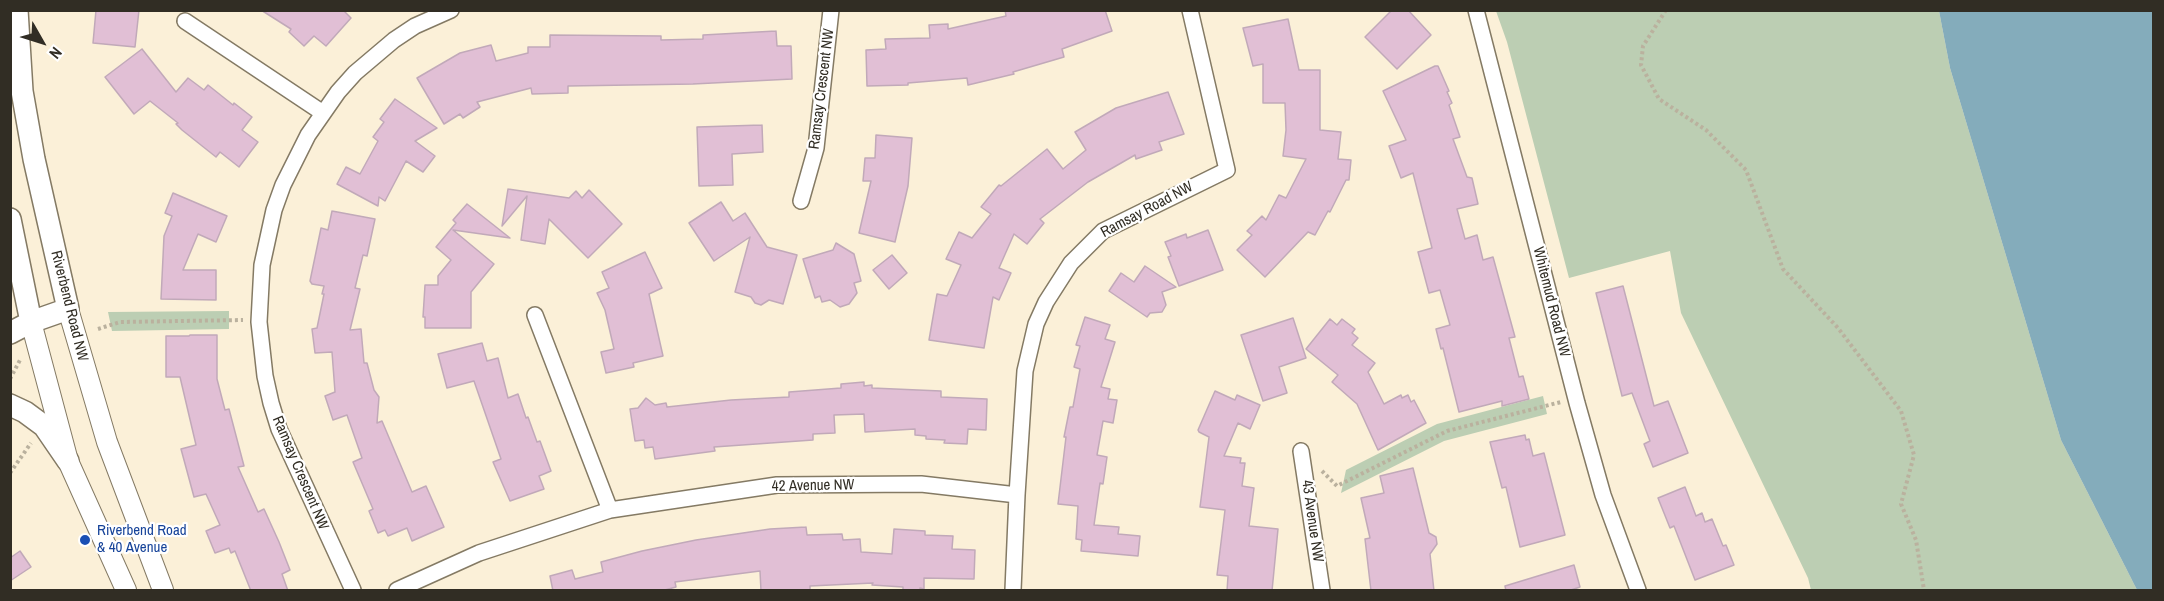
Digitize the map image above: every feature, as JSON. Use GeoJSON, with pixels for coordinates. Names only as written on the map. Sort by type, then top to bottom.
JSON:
{"type":"FeatureCollection","features":[{"type":"Feature","properties":{"kind":"main road","name":"Riverbend Road NW"},"geometry":{"type":"LineString","coordinates":[[17,10],[22,91],[68,309]]}},
{"type":"Feature","properties":{"kind":"main road"},"geometry":{"type":"LineString","coordinates":[[10,219],[31,322]]}},
{"type":"Feature","properties":{"kind":"main road"},"geometry":{"type":"LineString","coordinates":[[10,333],[31,322],[68,309]]}},
{"type":"Feature","properties":{"kind":"main road"},"geometry":{"type":"LineString","coordinates":[[10,405],[25,412],[44,426],[68,460]]}},
{"type":"Feature","properties":{"kind":"street","name":"Ramsay Crescent NW"},"geometry":{"type":"LineString","coordinates":[[353,591],[279,429],[265,376],[259,322],[262,265],[274,210],[295,160],[323,112],[344,85],[374,55],[415,26],[451,10]]}},
{"type":"Feature","properties":{"kind":"street","name":"Ramsay Crescent NW"},"geometry":{"type":"LineString","coordinates":[[801,201],[816,148],[831,10]]}},
{"type":"Feature","properties":{"kind":"street","name":"Ramsay Road NW"},"geometry":{"type":"LineString","coordinates":[[1013,591],[1025,371],[1036,324],[1057,282],[1071,263],[1103,231],[1227,170],[1190,10]]}},
{"type":"Feature","properties":{"kind":"street","name":"Whitemud Road NW"},"geometry":{"type":"LineString","coordinates":[[1476,10],[1577,403],[1603,495],[1638,591]]}},
{"type":"Feature","properties":{"kind":"street"},"geometry":{"type":"LineString","coordinates":[[185,21],[323,112]]}},
{"type":"Feature","properties":{"kind":"street","name":"Riverbend Road NW"},"geometry":{"type":"LineString","coordinates":[[68,309],[106,442],[164,591]]}},
{"type":"Feature","properties":{"kind":"street"},"geometry":{"type":"LineString","coordinates":[[535,315],[610,510]]}},
{"type":"Feature","properties":{"kind":"street"},"geometry":{"type":"LineString","coordinates":[[31,322],[68,460],[126,591]]}},
{"type":"Feature","properties":{"kind":"street","name":"43 Avenue NW"},"geometry":{"type":"LineString","coordinates":[[1301,451],[1322,591]]}},
{"type":"Feature","properties":{"kind":"street","name":"42 Avenue NW"},"geometry":{"type":"LineString","coordinates":[[397,591],[479,553],[610,510],[777,485],[921,484],[1017,495]]}},
{"type":"Feature","properties":{"kind":"path"},"geometry":{"type":"LineString","coordinates":[[1666,10],[1643,46],[1641,65],[1659,99],[1706,130],[1746,170],[1783,269],[1838,328],[1901,411],[1914,455],[1901,504],[1916,540],[1924,591]]}},
{"type":"Feature","properties":{"kind":"path"},"geometry":{"type":"LineString","coordinates":[[98,329],[120,322],[240,320],[259,322]]}},
{"type":"Feature","properties":{"kind":"path"},"geometry":{"type":"LineString","coordinates":[[10,379],[21,359],[29,356]]}},
{"type":"Feature","properties":{"kind":"path"},"geometry":{"type":"LineString","coordinates":[[1301,451],[1337,486],[1447,431],[1560,401],[1577,403]]}},
{"type":"Feature","properties":{"kind":"path"},"geometry":{"type":"LineString","coordinates":[[10,473],[31,443]]}},
{"type":"Feature","properties":{"kind":"green space"},"geometry":{"type":"Polygon","coordinates":[[[1496,11],[1939,11],[1950,68],[2061,440],[2137,590],[1811,590],[1808,578],[1681,313],[1670,251],[1569,278],[1507,42],[1496,11]]]}},
{"type":"Feature","properties":{"kind":"green space"},"geometry":{"type":"Polygon","coordinates":[[[229,311],[229,329],[112,331],[108,312],[229,311]]]}},
{"type":"Feature","properties":{"kind":"green space"},"geometry":{"type":"Polygon","coordinates":[[[1543,396],[1547,414],[1444,441],[1341,493],[1346,470],[1437,424],[1543,396]]]}},
{"type":"Feature","properties":{"kind":"water"},"geometry":{"type":"Polygon","coordinates":[[[1939,11],[2153,11],[2153,590],[2137,590],[2061,440],[1950,68],[1939,11]]]}},
{"type":"Feature","properties":{"kind":"building"},"geometry":{"type":"Polygon","coordinates":[[[96,10],[139,10],[135,47],[93,43],[96,10]]]}},
{"type":"Feature","properties":{"kind":"building"},"geometry":{"type":"Polygon","coordinates":[[[261,10],[343,10],[351,18],[326,46],[314,36],[304,46],[289,32],[291,29],[261,10]]]}},
{"type":"Feature","properties":{"kind":"building"},"geometry":{"type":"Polygon","coordinates":[[[1005,10],[1105,10],[1112,31],[1062,49],[1064,57],[1013,72],[1014,74],[968,85],[967,78],[908,83],[908,85],[867,86],[866,50],[886,49],[885,39],[930,38],[929,25],[948,24],[948,29],[1006,16],[1005,10]]]}},
{"type":"Feature","properties":{"kind":"building"},"geometry":{"type":"Polygon","coordinates":[[[1392,10],[1408,10],[1431,35],[1397,69],[1365,37],[1392,10]]]}},
{"type":"Feature","properties":{"kind":"building"},"geometry":{"type":"Polygon","coordinates":[[[1288,19],[1299,70],[1320,70],[1320,130],[1341,132],[1338,159],[1351,160],[1349,180],[1346,180],[1315,235],[1308,232],[1265,277],[1237,250],[1252,235],[1247,231],[1262,216],[1266,220],[1279,195],[1286,198],[1306,159],[1283,156],[1286,130],[1285,103],[1263,103],[1263,64],[1253,66],[1243,28],[1288,19]]]}},
{"type":"Feature","properties":{"kind":"building"},"geometry":{"type":"Polygon","coordinates":[[[776,31],[777,46],[791,46],[792,79],[693,84],[568,86],[568,93],[532,94],[531,88],[477,102],[480,107],[463,118],[460,114],[444,124],[417,78],[460,53],[491,45],[496,61],[528,53],[528,47],[550,47],[550,35],[661,36],[661,40],[703,39],[703,35],[776,31]]]}},
{"type":"Feature","properties":{"kind":"building"},"geometry":{"type":"Polygon","coordinates":[[[142,49],[176,92],[188,78],[204,90],[208,85],[252,117],[242,130],[258,142],[239,167],[220,152],[216,157],[150,101],[134,114],[105,77],[142,49]]]}},
{"type":"Feature","properties":{"kind":"building"},"geometry":{"type":"Polygon","coordinates":[[[1438,66],[1449,91],[1447,92],[1452,103],[1449,105],[1460,137],[1453,139],[1467,177],[1472,178],[1478,204],[1457,209],[1465,239],[1477,235],[1483,260],[1493,257],[1515,337],[1509,338],[1519,377],[1523,376],[1529,399],[1502,406],[1502,401],[1459,412],[1436,329],[1450,325],[1440,290],[1429,293],[1418,252],[1432,248],[1413,173],[1401,178],[1389,146],[1406,140],[1383,91],[1438,66]]]}},
{"type":"Feature","properties":{"kind":"building"},"geometry":{"type":"Polygon","coordinates":[[[1168,92],[1184,134],[1159,142],[1162,150],[1136,159],[1135,155],[1088,182],[1040,219],[1044,223],[1027,244],[1014,234],[999,268],[1011,273],[999,300],[993,297],[984,348],[929,340],[937,294],[947,296],[961,265],[946,259],[959,232],[972,238],[991,214],[981,207],[999,185],[1001,186],[1047,149],[1063,169],[1086,150],[1075,132],[1116,108],[1168,92]]]}},
{"type":"Feature","properties":{"kind":"building"},"geometry":{"type":"Polygon","coordinates":[[[395,99],[437,128],[415,141],[435,156],[423,172],[406,161],[385,201],[379,197],[378,206],[337,184],[346,167],[360,174],[378,141],[373,137],[384,122],[380,119],[395,99]]]}},
{"type":"Feature","properties":{"kind":"building"},"geometry":{"type":"Polygon","coordinates":[[[762,125],[763,152],[732,154],[733,185],[699,186],[697,127],[762,125]]]}},
{"type":"Feature","properties":{"kind":"building"},"geometry":{"type":"Polygon","coordinates":[[[876,135],[912,138],[908,186],[895,242],[859,233],[871,181],[863,181],[865,158],[875,158],[876,135]]]}},
{"type":"Feature","properties":{"kind":"building"},"geometry":{"type":"Polygon","coordinates":[[[508,189],[569,198],[576,191],[582,198],[589,190],[622,224],[588,258],[549,219],[545,244],[521,240],[527,196],[502,226],[508,189]]]}},
{"type":"Feature","properties":{"kind":"building"},"geometry":{"type":"Polygon","coordinates":[[[173,193],[227,216],[216,242],[198,234],[183,270],[216,270],[216,300],[161,299],[164,236],[172,216],[165,213],[173,193]]]}},
{"type":"Feature","properties":{"kind":"building"},"geometry":{"type":"Polygon","coordinates":[[[721,202],[733,221],[745,213],[767,247],[797,255],[783,304],[769,300],[761,305],[755,303],[751,297],[735,292],[750,237],[714,261],[689,223],[721,202]]]}},
{"type":"Feature","properties":{"kind":"building"},"geometry":{"type":"Polygon","coordinates":[[[467,204],[510,238],[453,230],[494,264],[471,292],[471,328],[425,328],[425,317],[423,317],[425,285],[438,285],[438,276],[451,260],[436,247],[456,223],[453,220],[467,204]]]}},
{"type":"Feature","properties":{"kind":"building"},"geometry":{"type":"Polygon","coordinates":[[[332,211],[375,219],[367,256],[363,255],[355,288],[360,289],[350,330],[361,329],[364,363],[367,363],[374,390],[379,397],[377,423],[382,421],[412,492],[426,486],[444,527],[412,541],[407,528],[388,536],[385,530],[378,533],[369,511],[373,509],[353,462],[362,458],[347,415],[333,420],[325,396],[335,392],[332,352],[315,353],[312,329],[317,328],[324,286],[312,284],[310,281],[321,228],[328,230],[332,211]]]}},
{"type":"Feature","properties":{"kind":"building"},"geometry":{"type":"Polygon","coordinates":[[[1208,230],[1223,270],[1179,286],[1165,242],[1186,234],[1187,238],[1208,230]]]}},
{"type":"Feature","properties":{"kind":"building"},"geometry":{"type":"Polygon","coordinates":[[[836,243],[854,254],[861,281],[854,283],[857,293],[849,304],[840,307],[830,300],[822,302],[820,296],[815,298],[803,259],[833,250],[836,243]]]}},
{"type":"Feature","properties":{"kind":"building"},"geometry":{"type":"Polygon","coordinates":[[[645,252],[662,288],[649,294],[663,356],[633,363],[634,367],[606,373],[601,352],[614,349],[605,310],[597,293],[609,288],[602,272],[645,252]]]}},
{"type":"Feature","properties":{"kind":"building"},"geometry":{"type":"Polygon","coordinates":[[[892,255],[907,273],[889,289],[873,270],[892,255]]]}},
{"type":"Feature","properties":{"kind":"building"},"geometry":{"type":"Polygon","coordinates":[[[1145,266],[1176,287],[1162,292],[1166,305],[1162,312],[1150,313],[1147,317],[1109,291],[1121,273],[1134,282],[1145,266]]]}},
{"type":"Feature","properties":{"kind":"building"},"geometry":{"type":"Polygon","coordinates":[[[1623,286],[1654,406],[1668,401],[1688,453],[1653,467],[1644,444],[1650,441],[1632,393],[1622,396],[1596,293],[1623,286]]]}},
{"type":"Feature","properties":{"kind":"building"},"geometry":{"type":"Polygon","coordinates":[[[1085,317],[1110,325],[1105,339],[1115,342],[1101,387],[1110,389],[1108,399],[1117,400],[1113,423],[1103,421],[1097,455],[1107,457],[1103,484],[1100,483],[1094,525],[1119,527],[1118,534],[1140,536],[1138,556],[1081,551],[1082,540],[1076,539],[1078,506],[1058,504],[1066,437],[1064,437],[1070,407],[1073,407],[1080,369],[1074,367],[1080,346],[1076,345],[1085,317]]]}},
{"type":"Feature","properties":{"kind":"building"},"geometry":{"type":"Polygon","coordinates":[[[1293,318],[1306,358],[1279,367],[1287,393],[1263,401],[1241,335],[1293,318]]]}},
{"type":"Feature","properties":{"kind":"building"},"geometry":{"type":"Polygon","coordinates":[[[1330,319],[1337,325],[1342,319],[1355,329],[1352,333],[1358,338],[1352,345],[1375,363],[1368,372],[1384,404],[1401,395],[1402,398],[1408,395],[1411,402],[1414,400],[1426,423],[1378,450],[1357,404],[1332,382],[1338,375],[1306,349],[1330,319]]]}},
{"type":"Feature","properties":{"kind":"building"},"geometry":{"type":"Polygon","coordinates":[[[217,335],[217,379],[225,410],[229,409],[244,466],[238,467],[258,512],[264,509],[279,542],[290,570],[282,574],[288,591],[251,591],[235,551],[231,553],[229,548],[215,553],[206,531],[220,525],[206,494],[194,497],[181,449],[196,445],[180,377],[166,377],[166,336],[217,335]]]}},
{"type":"Feature","properties":{"kind":"building"},"geometry":{"type":"Polygon","coordinates":[[[482,343],[487,361],[498,358],[508,398],[518,394],[526,418],[528,417],[537,442],[540,441],[551,471],[539,476],[544,489],[510,501],[493,462],[501,459],[474,381],[447,388],[438,354],[482,343]]]}},
{"type":"Feature","properties":{"kind":"building"},"geometry":{"type":"Polygon","coordinates":[[[864,382],[864,386],[872,385],[872,388],[941,391],[941,397],[987,399],[986,430],[968,429],[967,444],[944,443],[945,440],[926,439],[926,436],[915,435],[915,429],[865,432],[864,414],[834,415],[835,433],[813,434],[813,440],[714,447],[715,451],[655,459],[653,447],[645,448],[644,440],[635,441],[630,409],[638,408],[646,398],[655,405],[666,403],[667,407],[789,397],[789,392],[841,388],[841,384],[864,382]]]}},
{"type":"Feature","properties":{"kind":"building"},"geometry":{"type":"Polygon","coordinates":[[[1215,391],[1235,400],[1237,395],[1260,405],[1250,429],[1238,423],[1224,456],[1241,458],[1240,463],[1245,463],[1242,486],[1254,488],[1249,526],[1278,529],[1272,591],[1227,591],[1228,576],[1217,575],[1225,510],[1200,507],[1209,437],[1198,430],[1215,391]]]}},
{"type":"Feature","properties":{"kind":"building"},"geometry":{"type":"Polygon","coordinates":[[[1525,435],[1526,440],[1529,439],[1533,456],[1544,453],[1565,535],[1520,547],[1506,487],[1502,488],[1490,442],[1525,435]]]}},
{"type":"Feature","properties":{"kind":"building"},"geometry":{"type":"Polygon","coordinates":[[[1413,468],[1429,533],[1436,537],[1437,544],[1430,554],[1434,591],[1371,591],[1365,539],[1370,538],[1361,498],[1384,493],[1380,476],[1413,468]]]}},
{"type":"Feature","properties":{"kind":"building"},"geometry":{"type":"Polygon","coordinates":[[[1685,487],[1696,516],[1702,513],[1705,522],[1712,519],[1734,565],[1695,580],[1674,526],[1670,528],[1658,498],[1685,487]]]}},
{"type":"Feature","properties":{"kind":"building"},"geometry":{"type":"Polygon","coordinates":[[[806,527],[807,535],[842,534],[843,540],[860,539],[861,552],[892,554],[894,529],[925,531],[925,535],[953,536],[952,549],[975,550],[974,579],[924,578],[924,589],[920,588],[920,591],[903,591],[903,587],[872,585],[873,583],[810,586],[810,591],[761,591],[760,571],[675,582],[676,587],[661,591],[553,591],[550,576],[572,570],[575,579],[603,572],[601,562],[642,551],[770,529],[806,527]]]}},
{"type":"Feature","properties":{"kind":"building"},"geometry":{"type":"Polygon","coordinates":[[[20,551],[31,567],[10,581],[10,558],[20,551]]]}},
{"type":"Feature","properties":{"kind":"building"},"geometry":{"type":"Polygon","coordinates":[[[1574,565],[1580,587],[1568,591],[1506,591],[1505,586],[1574,565]]]}},
{"type":"Feature","properties":{"kind":"place","name":"Riverbend Road & 40 Avenue"},"geometry":{"type":"Point","coordinates":[85,540]}}]}
